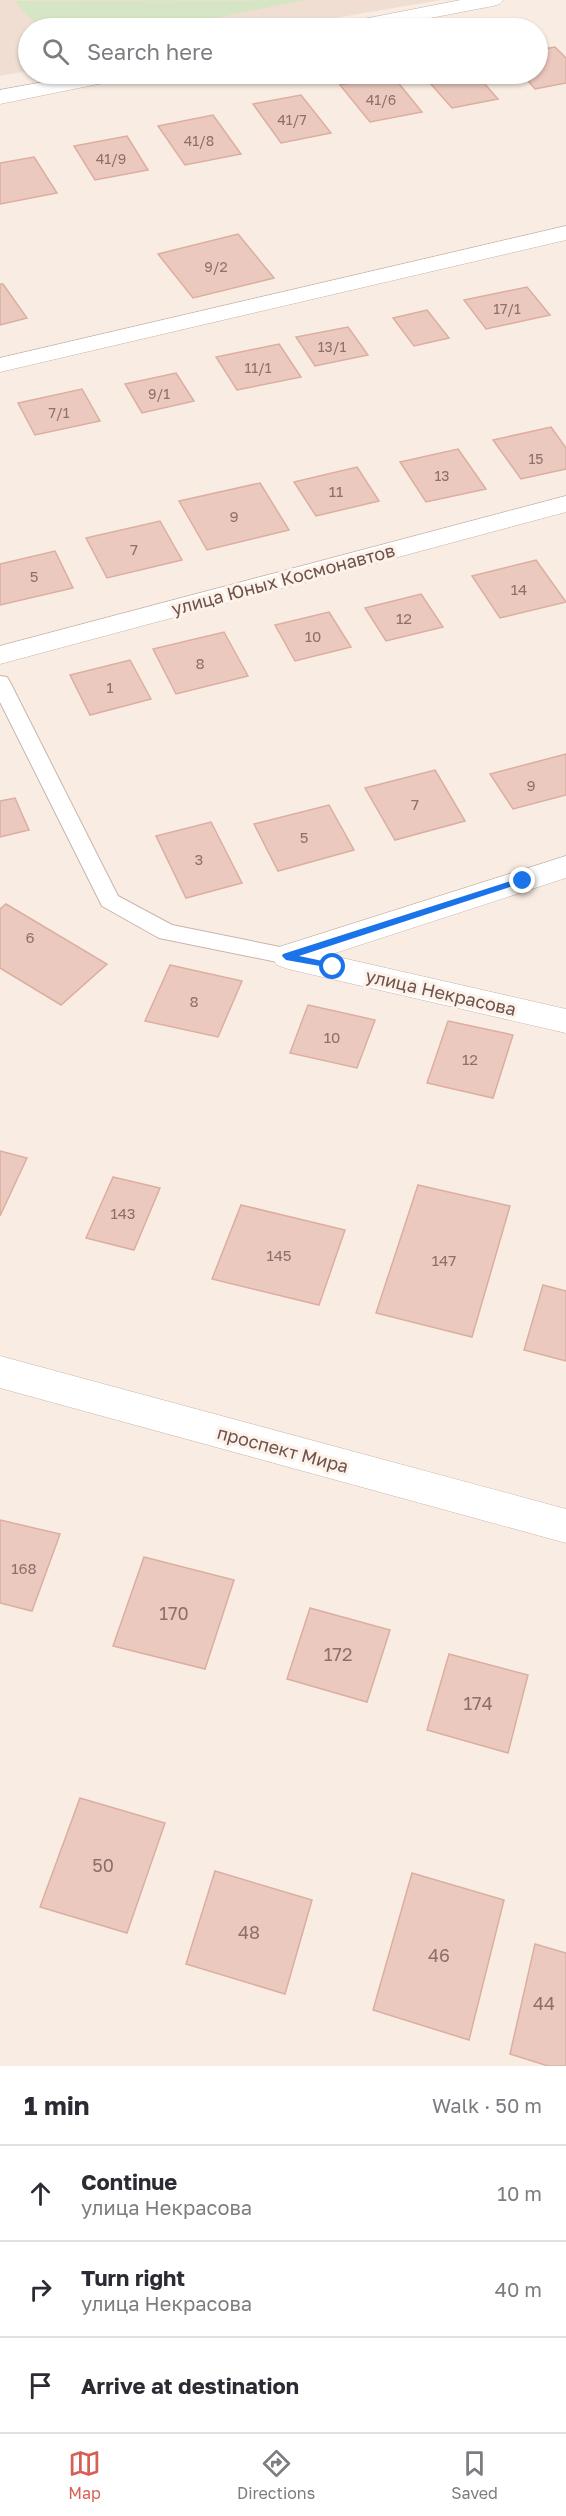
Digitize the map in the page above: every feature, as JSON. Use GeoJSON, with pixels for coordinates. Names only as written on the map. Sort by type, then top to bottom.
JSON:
{"type":"FeatureCollection","features":[{"type":"Feature","properties":{"kind":"street"},"geometry":{"type":"LineString","coordinates":[[400,18],[493,0]]}},
{"type":"Feature","properties":{"kind":"street"},"geometry":{"type":"LineString","coordinates":[[0,97],[67,84]]}},
{"type":"Feature","properties":{"kind":"street"},"geometry":{"type":"LineString","coordinates":[[0,365],[566,232]]}},
{"type":"Feature","properties":{"kind":"street","name":"улица Юных Космонавтов"},"geometry":{"type":"LineString","coordinates":[[0,655],[566,504]]}},
{"type":"Feature","properties":{"kind":"street"},"geometry":{"type":"LineString","coordinates":[[286,956],[566,867]]}},
{"type":"Feature","properties":{"kind":"street","name":"улица Некрасова"},"geometry":{"type":"LineString","coordinates":[[286,956],[566,1021]]}},
{"type":"Feature","properties":{"kind":"street","name":"проспект Мира"},"geometry":{"type":"LineString","coordinates":[[0,1372],[566,1526]]}},
{"type":"Feature","properties":{"kind":"lane"},"geometry":{"type":"LineString","coordinates":[[0,682],[110,901],[167,932],[286,956]]}},
{"type":"Feature","properties":{"kind":"shaded area"},"geometry":{"type":"Polygon","coordinates":[[[0,0],[441,0],[335,18],[18,18],[18,73],[0,76],[0,0]]]}},
{"type":"Feature","properties":{"kind":"green space"},"geometry":{"type":"Polygon","coordinates":[[[306,0],[215,18],[30,18],[15,1],[306,0]]]}},
{"type":"Feature","properties":{"kind":"building"},"geometry":{"type":"Polygon","coordinates":[[[555,47],[566,58],[566,83],[535,89],[531,84],[548,84],[548,48],[555,47]]]}},
{"type":"Feature","properties":{"kind":"building"},"geometry":{"type":"Polygon","coordinates":[[[399,84],[422,112],[370,122],[340,85],[399,84]]]}},
{"type":"Feature","properties":{"kind":"building"},"geometry":{"type":"Polygon","coordinates":[[[431,84],[485,84],[498,99],[452,108],[431,84]]]}},
{"type":"Feature","properties":{"kind":"building"},"geometry":{"type":"Polygon","coordinates":[[[301,95],[331,133],[281,143],[253,104],[301,95]]]}},
{"type":"Feature","properties":{"kind":"building"},"geometry":{"type":"Polygon","coordinates":[[[213,115],[241,154],[185,165],[158,126],[213,115]]]}},
{"type":"Feature","properties":{"kind":"building"},"geometry":{"type":"Polygon","coordinates":[[[127,136],[148,170],[95,180],[74,146],[127,136]]]}},
{"type":"Feature","properties":{"kind":"building"},"geometry":{"type":"Polygon","coordinates":[[[34,157],[57,193],[0,204],[0,163],[34,157]]]}},
{"type":"Feature","properties":{"kind":"building"},"geometry":{"type":"Polygon","coordinates":[[[238,234],[274,278],[193,298],[158,254],[238,234]]]}},
{"type":"Feature","properties":{"kind":"building"},"geometry":{"type":"Polygon","coordinates":[[[0,284],[3,284],[27,318],[0,325],[0,284]]]}},
{"type":"Feature","properties":{"kind":"building"},"geometry":{"type":"Polygon","coordinates":[[[527,287],[550,315],[486,329],[464,300],[527,287]]]}},
{"type":"Feature","properties":{"kind":"building"},"geometry":{"type":"Polygon","coordinates":[[[427,310],[449,338],[414,346],[393,318],[427,310]]]}},
{"type":"Feature","properties":{"kind":"building"},"geometry":{"type":"Polygon","coordinates":[[[348,327],[368,355],[315,366],[296,337],[348,327]]]}},
{"type":"Feature","properties":{"kind":"building"},"geometry":{"type":"Polygon","coordinates":[[[279,344],[301,377],[237,390],[216,357],[279,344]]]}},
{"type":"Feature","properties":{"kind":"building"},"geometry":{"type":"Polygon","coordinates":[[[176,373],[194,401],[142,413],[125,384],[176,373]]]}},
{"type":"Feature","properties":{"kind":"building"},"geometry":{"type":"Polygon","coordinates":[[[82,389],[100,421],[35,435],[18,403],[82,389]]]}},
{"type":"Feature","properties":{"kind":"building"},"geometry":{"type":"Polygon","coordinates":[[[551,427],[566,448],[566,469],[521,479],[493,440],[551,427]]]}},
{"type":"Feature","properties":{"kind":"building"},"geometry":{"type":"Polygon","coordinates":[[[458,449],[486,489],[426,502],[400,462],[458,449]]]}},
{"type":"Feature","properties":{"kind":"building"},"geometry":{"type":"Polygon","coordinates":[[[357,467],[379,501],[316,516],[294,482],[357,467]]]}},
{"type":"Feature","properties":{"kind":"building"},"geometry":{"type":"Polygon","coordinates":[[[260,483],[289,530],[207,550],[179,501],[260,483]]]}},
{"type":"Feature","properties":{"kind":"building"},"geometry":{"type":"Polygon","coordinates":[[[160,521],[182,560],[107,578],[86,538],[160,521]]]}},
{"type":"Feature","properties":{"kind":"building"},"geometry":{"type":"Polygon","coordinates":[[[55,551],[73,588],[0,605],[0,564],[55,551]]]}},
{"type":"Feature","properties":{"kind":"building"},"geometry":{"type":"Polygon","coordinates":[[[536,560],[566,602],[500,618],[472,576],[536,560]]]}},
{"type":"Feature","properties":{"kind":"building"},"geometry":{"type":"Polygon","coordinates":[[[421,594],[443,627],[386,641],[365,608],[421,594]]]}},
{"type":"Feature","properties":{"kind":"building"},"geometry":{"type":"Polygon","coordinates":[[[329,612],[351,647],[295,661],[275,625],[329,612]]]}},
{"type":"Feature","properties":{"kind":"building"},"geometry":{"type":"Polygon","coordinates":[[[224,632],[248,676],[176,694],[153,649],[224,632]]]}},
{"type":"Feature","properties":{"kind":"building"},"geometry":{"type":"Polygon","coordinates":[[[130,660],[151,699],[90,715],[70,675],[130,660]]]}},
{"type":"Feature","properties":{"kind":"building"},"geometry":{"type":"Polygon","coordinates":[[[566,754],[566,795],[513,809],[490,774],[566,754]]]}},
{"type":"Feature","properties":{"kind":"building"},"geometry":{"type":"Polygon","coordinates":[[[435,770],[465,821],[395,840],[365,788],[435,770]]]}},
{"type":"Feature","properties":{"kind":"building"},"geometry":{"type":"Polygon","coordinates":[[[15,798],[29,830],[0,837],[0,801],[15,798]]]}},
{"type":"Feature","properties":{"kind":"building"},"geometry":{"type":"Polygon","coordinates":[[[329,805],[354,850],[278,871],[254,824],[329,805]]]}},
{"type":"Feature","properties":{"kind":"building"},"geometry":{"type":"Polygon","coordinates":[[[211,822],[242,883],[186,898],[156,836],[211,822]]]}},
{"type":"Feature","properties":{"kind":"building"},"geometry":{"type":"Polygon","coordinates":[[[6,904],[107,964],[61,1005],[0,968],[0,909],[6,904]]]}},
{"type":"Feature","properties":{"kind":"building"},"geometry":{"type":"Polygon","coordinates":[[[170,965],[242,981],[218,1037],[145,1021],[170,965]]]}},
{"type":"Feature","properties":{"kind":"building"},"geometry":{"type":"Polygon","coordinates":[[[308,1005],[375,1020],[357,1068],[290,1053],[308,1005]]]}},
{"type":"Feature","properties":{"kind":"building"},"geometry":{"type":"Polygon","coordinates":[[[448,1021],[513,1035],[493,1098],[427,1083],[448,1021]]]}},
{"type":"Feature","properties":{"kind":"building"},"geometry":{"type":"Polygon","coordinates":[[[0,1151],[27,1158],[0,1216],[0,1151]]]}},
{"type":"Feature","properties":{"kind":"building"},"geometry":{"type":"Polygon","coordinates":[[[113,1177],[160,1188],[134,1250],[86,1238],[113,1177]]]}},
{"type":"Feature","properties":{"kind":"building"},"geometry":{"type":"Polygon","coordinates":[[[418,1185],[510,1206],[472,1337],[376,1313],[418,1185]]]}},
{"type":"Feature","properties":{"kind":"building"},"geometry":{"type":"Polygon","coordinates":[[[241,1205],[345,1230],[319,1305],[212,1279],[241,1205]]]}},
{"type":"Feature","properties":{"kind":"building"},"geometry":{"type":"Polygon","coordinates":[[[543,1285],[566,1291],[566,1361],[524,1350],[543,1285]]]}},
{"type":"Feature","properties":{"kind":"building"},"geometry":{"type":"Polygon","coordinates":[[[0,1520],[60,1534],[32,1611],[0,1603],[0,1520]]]}},
{"type":"Feature","properties":{"kind":"building"},"geometry":{"type":"Polygon","coordinates":[[[144,1557],[234,1580],[205,1669],[113,1646],[144,1557]]]}},
{"type":"Feature","properties":{"kind":"building"},"geometry":{"type":"Polygon","coordinates":[[[310,1608],[390,1630],[367,1702],[287,1679],[310,1608]]]}},
{"type":"Feature","properties":{"kind":"building"},"geometry":{"type":"Polygon","coordinates":[[[449,1654],[528,1675],[508,1753],[427,1730],[449,1654]]]}},
{"type":"Feature","properties":{"kind":"building"},"geometry":{"type":"Polygon","coordinates":[[[80,1798],[165,1823],[127,1933],[40,1907],[80,1798]]]}},
{"type":"Feature","properties":{"kind":"building"},"geometry":{"type":"Polygon","coordinates":[[[215,1871],[312,1900],[285,1994],[186,1964],[215,1871]]]}},
{"type":"Feature","properties":{"kind":"building"},"geometry":{"type":"Polygon","coordinates":[[[412,1873],[504,1900],[469,2040],[373,2010],[412,1873]]]}},
{"type":"Feature","properties":{"kind":"building"},"geometry":{"type":"Polygon","coordinates":[[[535,1944],[566,1953],[566,2066],[548,2066],[510,2054],[535,1944]]]}},
{"type":"Feature","properties":{"kind":"route"},"geometry":{"type":"LineString","coordinates":[[333,967],[286,956],[523,881]]}}]}
